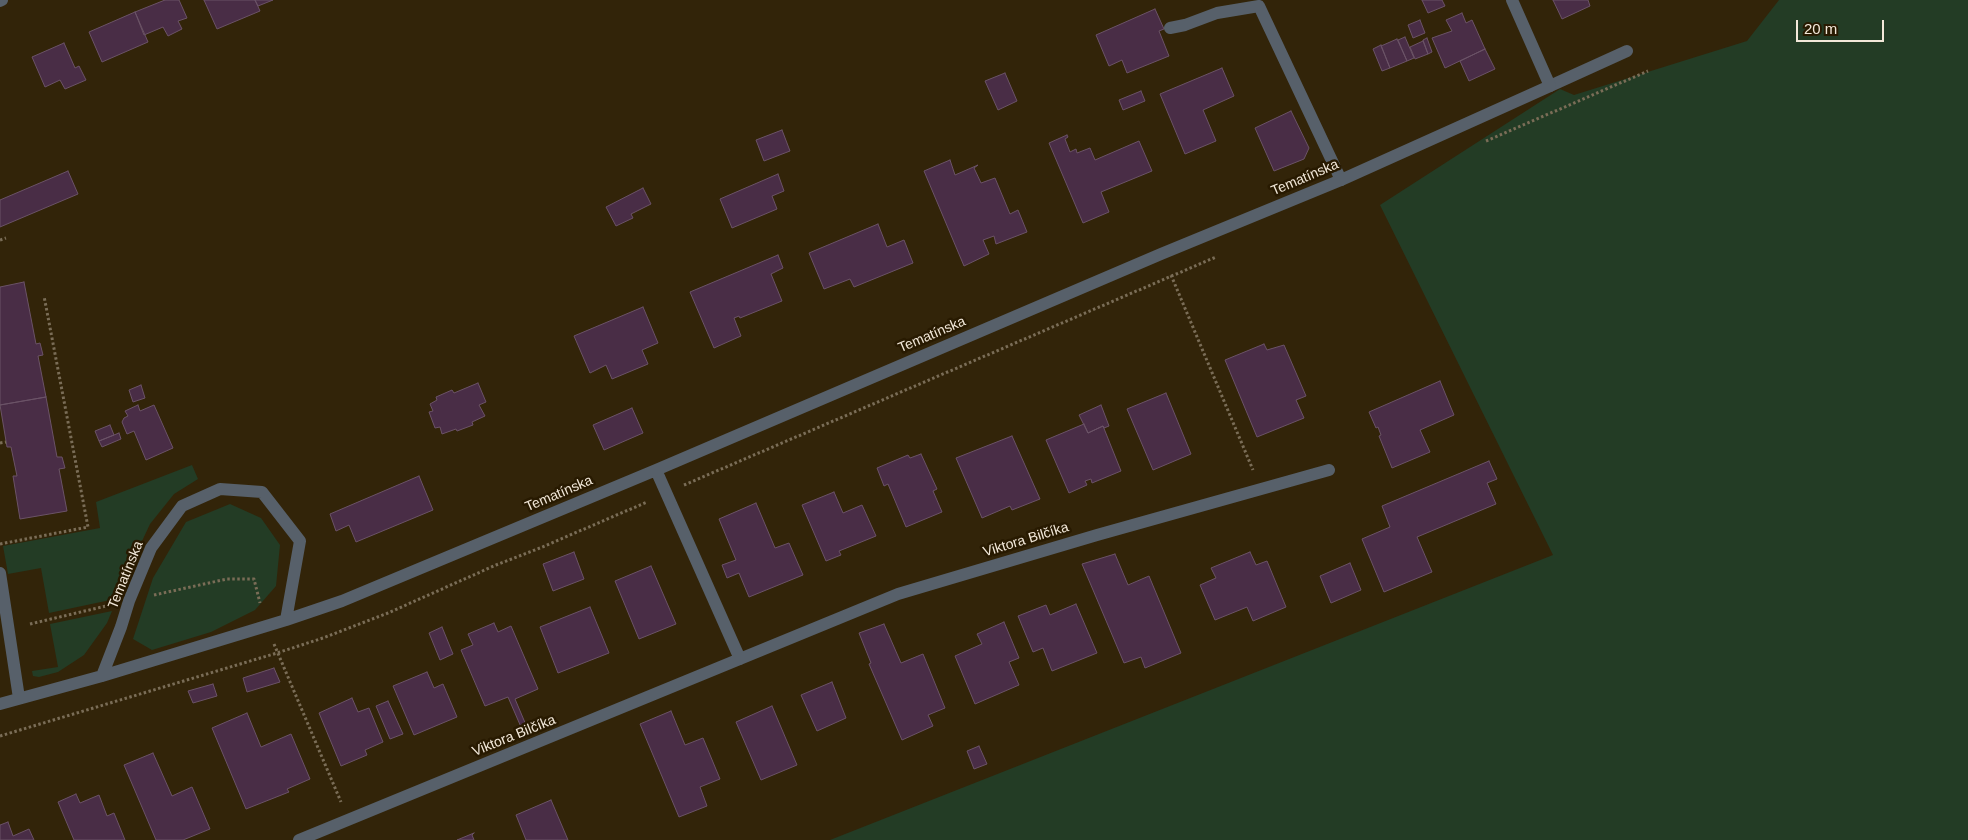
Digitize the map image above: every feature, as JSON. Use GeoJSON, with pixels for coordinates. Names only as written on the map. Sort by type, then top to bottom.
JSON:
{"type":"FeatureCollection","features":[{"type":"Feature","properties":{"kind":"street"},"geometry":{"type":"LineString","coordinates":[[1512,0],[1550,86]]}},
{"type":"Feature","properties":{"kind":"street"},"geometry":{"type":"LineString","coordinates":[[1170,28],[1185,25],[1217,12],[1259,6],[1341,180]]}},
{"type":"Feature","properties":{"kind":"street","name":"Tematínska"},"geometry":{"type":"LineString","coordinates":[[0,704],[102,676],[342,601],[656,470],[1152,258],[1341,180],[1627,51]]}},
{"type":"Feature","properties":{"kind":"street"},"geometry":{"type":"LineString","coordinates":[[656,470],[740,659]]}},
{"type":"Feature","properties":{"kind":"street","name":"Viktora Bilčíka"},"geometry":{"type":"LineString","coordinates":[[299,840],[350,821],[898,594],[1328,470]]}},
{"type":"Feature","properties":{"kind":"street","name":"Tematínska"},"geometry":{"type":"LineString","coordinates":[[102,676],[129,601],[151,548],[182,506],[220,489],[262,492],[300,541],[286,620]]}},
{"type":"Feature","properties":{"kind":"street"},"geometry":{"type":"LineString","coordinates":[[0,573],[19,698]]}},
{"type":"Feature","properties":{"kind":"path"},"geometry":{"type":"LineString","coordinates":[[0,240],[6,238]]}},
{"type":"Feature","properties":{"kind":"path"},"geometry":{"type":"LineString","coordinates":[[1168,268],[1261,489]]}},
{"type":"Feature","properties":{"kind":"path"},"geometry":{"type":"LineString","coordinates":[[0,544],[88,527],[44,296]]}},
{"type":"Feature","properties":{"kind":"path"},"geometry":{"type":"LineString","coordinates":[[0,443],[6,442]]}},
{"type":"Feature","properties":{"kind":"path"},"geometry":{"type":"LineString","coordinates":[[274,644],[350,821]]}},
{"type":"Feature","properties":{"kind":"green space"},"geometry":{"type":"Polygon","coordinates":[[[1779,0],[1968,0],[1968,840],[830,840],[1553,555],[1380,205],[1560,89],[1574,95],[1747,41],[1779,0]]]}},
{"type":"Feature","properties":{"kind":"green space"},"geometry":{"type":"Polygon","coordinates":[[[192,465],[198,479],[174,494],[150,524],[115,599],[49,613],[41,568],[8,574],[3,546],[100,528],[96,502],[192,465]]]}},
{"type":"Feature","properties":{"kind":"green space"},"geometry":{"type":"Polygon","coordinates":[[[230,504],[261,518],[280,545],[276,586],[255,610],[211,632],[152,650],[133,639],[153,578],[186,522],[230,504]]]}},
{"type":"Feature","properties":{"kind":"green space"},"geometry":{"type":"Polygon","coordinates":[[[112,611],[107,623],[84,655],[58,672],[39,677],[33,676],[32,671],[58,667],[50,624],[112,611]]]}},
{"type":"Feature","properties":{"kind":"building"},"geometry":{"type":"Polygon","coordinates":[[[165,0],[179,0],[187,18],[178,21],[182,29],[168,36],[163,27],[144,35],[135,12],[165,0]]]}},
{"type":"Feature","properties":{"kind":"building"},"geometry":{"type":"Polygon","coordinates":[[[204,0],[255,0],[260,11],[217,29],[204,0]]]}},
{"type":"Feature","properties":{"kind":"building"},"geometry":{"type":"Polygon","coordinates":[[[255,0],[273,0],[258,6],[255,0]]]}},
{"type":"Feature","properties":{"kind":"building"},"geometry":{"type":"Polygon","coordinates":[[[1422,0],[1442,0],[1445,6],[1428,13],[1422,0]]]}},
{"type":"Feature","properties":{"kind":"building"},"geometry":{"type":"Polygon","coordinates":[[[1553,0],[1588,0],[1590,6],[1562,19],[1553,0]]]}},
{"type":"Feature","properties":{"kind":"building"},"geometry":{"type":"Polygon","coordinates":[[[1155,9],[1164,29],[1159,31],[1169,56],[1127,73],[1122,60],[1109,66],[1096,35],[1155,9]]]}},
{"type":"Feature","properties":{"kind":"building"},"geometry":{"type":"Polygon","coordinates":[[[135,12],[148,42],[102,62],[89,32],[135,12]]]}},
{"type":"Feature","properties":{"kind":"building"},"geometry":{"type":"Polygon","coordinates":[[[1462,13],[1466,23],[1472,20],[1485,49],[1445,68],[1432,38],[1452,31],[1446,20],[1462,13]]]}},
{"type":"Feature","properties":{"kind":"building"},"geometry":{"type":"Polygon","coordinates":[[[1420,20],[1425,33],[1413,38],[1408,25],[1420,20]]]}},
{"type":"Feature","properties":{"kind":"building"},"geometry":{"type":"Polygon","coordinates":[[[1405,37],[1414,58],[1407,61],[1398,40],[1405,37]]]}},
{"type":"Feature","properties":{"kind":"building"},"geometry":{"type":"Polygon","coordinates":[[[1427,38],[1432,52],[1428,54],[1423,40],[1427,38]]]}},
{"type":"Feature","properties":{"kind":"building"},"geometry":{"type":"Polygon","coordinates":[[[1397,39],[1407,61],[1390,68],[1381,46],[1397,39]]]}},
{"type":"Feature","properties":{"kind":"building"},"geometry":{"type":"Polygon","coordinates":[[[1423,41],[1428,54],[1415,59],[1410,47],[1423,41]]]}},
{"type":"Feature","properties":{"kind":"building"},"geometry":{"type":"Polygon","coordinates":[[[64,43],[75,68],[79,66],[86,80],[65,89],[60,80],[45,87],[32,57],[64,43]]]}},
{"type":"Feature","properties":{"kind":"building"},"geometry":{"type":"Polygon","coordinates":[[[1381,45],[1390,68],[1382,71],[1373,49],[1381,45]]]}},
{"type":"Feature","properties":{"kind":"building"},"geometry":{"type":"Polygon","coordinates":[[[1485,49],[1495,69],[1469,81],[1460,61],[1485,49]]]}},
{"type":"Feature","properties":{"kind":"building"},"geometry":{"type":"Polygon","coordinates":[[[1222,68],[1234,96],[1203,110],[1216,141],[1185,154],[1160,94],[1222,68]]]}},
{"type":"Feature","properties":{"kind":"building"},"geometry":{"type":"Polygon","coordinates":[[[1005,73],[1017,101],[998,110],[985,81],[1005,73]]]}},
{"type":"Feature","properties":{"kind":"building"},"geometry":{"type":"Polygon","coordinates":[[[1141,91],[1145,101],[1123,110],[1119,100],[1141,91]]]}},
{"type":"Feature","properties":{"kind":"building"},"geometry":{"type":"Polygon","coordinates":[[[1291,111],[1309,148],[1304,159],[1274,171],[1255,128],[1291,111]]]}},
{"type":"Feature","properties":{"kind":"building"},"geometry":{"type":"Polygon","coordinates":[[[782,130],[790,151],[764,161],[756,140],[782,130]]]}},
{"type":"Feature","properties":{"kind":"building"},"geometry":{"type":"Polygon","coordinates":[[[1067,135],[1068,137],[1065,139],[1070,152],[1076,149],[1077,153],[1090,148],[1095,160],[1139,141],[1152,171],[1101,192],[1109,212],[1083,223],[1049,143],[1067,135]]]}},
{"type":"Feature","properties":{"kind":"building"},"geometry":{"type":"Polygon","coordinates":[[[950,160],[955,175],[978,165],[974,168],[981,183],[995,178],[1010,214],[1018,210],[1027,232],[996,244],[994,236],[983,240],[989,254],[964,266],[924,171],[950,160]]]}},
{"type":"Feature","properties":{"kind":"building"},"geometry":{"type":"Polygon","coordinates":[[[68,171],[78,194],[0,227],[0,200],[68,171]]]}},
{"type":"Feature","properties":{"kind":"building"},"geometry":{"type":"Polygon","coordinates":[[[778,174],[784,191],[772,196],[777,209],[732,228],[720,199],[778,174]]]}},
{"type":"Feature","properties":{"kind":"building"},"geometry":{"type":"Polygon","coordinates":[[[643,188],[651,204],[631,214],[633,218],[616,226],[606,207],[643,188]]]}},
{"type":"Feature","properties":{"kind":"building"},"geometry":{"type":"Polygon","coordinates":[[[878,224],[887,247],[904,240],[913,263],[854,287],[850,279],[824,289],[809,253],[878,224]]]}},
{"type":"Feature","properties":{"kind":"building"},"geometry":{"type":"Polygon","coordinates":[[[778,255],[783,268],[771,274],[782,301],[740,318],[739,316],[734,318],[741,336],[714,348],[690,292],[778,255]]]}},
{"type":"Feature","properties":{"kind":"building"},"geometry":{"type":"Polygon","coordinates":[[[24,282],[36,344],[40,343],[43,355],[38,356],[46,397],[0,405],[0,287],[24,282]]]}},
{"type":"Feature","properties":{"kind":"building"},"geometry":{"type":"Polygon","coordinates":[[[643,307],[658,343],[642,350],[648,364],[612,379],[606,365],[590,373],[574,336],[643,307]]]}},
{"type":"Feature","properties":{"kind":"building"},"geometry":{"type":"Polygon","coordinates":[[[1264,344],[1267,350],[1284,345],[1306,396],[1296,400],[1304,418],[1257,437],[1225,360],[1264,344]]]}},
{"type":"Feature","properties":{"kind":"building"},"geometry":{"type":"Polygon","coordinates":[[[1440,381],[1454,415],[1420,430],[1430,452],[1392,468],[1379,436],[1381,435],[1378,427],[1376,428],[1369,412],[1440,381]]]}},
{"type":"Feature","properties":{"kind":"building"},"geometry":{"type":"Polygon","coordinates":[[[478,383],[486,402],[479,405],[485,416],[472,422],[473,425],[442,434],[440,427],[435,428],[429,412],[433,411],[430,404],[437,400],[436,397],[452,390],[454,393],[478,383]]]}},
{"type":"Feature","properties":{"kind":"building"},"geometry":{"type":"Polygon","coordinates":[[[141,385],[145,398],[133,402],[129,390],[141,385]]]}},
{"type":"Feature","properties":{"kind":"building"},"geometry":{"type":"Polygon","coordinates":[[[1166,393],[1191,454],[1153,470],[1127,409],[1166,393]]]}},
{"type":"Feature","properties":{"kind":"building"},"geometry":{"type":"Polygon","coordinates":[[[46,397],[57,457],[62,457],[65,468],[59,469],[67,511],[20,519],[13,476],[17,476],[11,447],[7,447],[0,405],[46,397]]]}},
{"type":"Feature","properties":{"kind":"building"},"geometry":{"type":"Polygon","coordinates":[[[138,405],[140,411],[154,405],[173,448],[146,460],[134,431],[127,434],[122,422],[128,416],[125,411],[138,405]]]}},
{"type":"Feature","properties":{"kind":"building"},"geometry":{"type":"Polygon","coordinates":[[[1101,405],[1109,426],[1104,428],[1103,426],[1088,433],[1079,415],[1101,405]]]}},
{"type":"Feature","properties":{"kind":"building"},"geometry":{"type":"Polygon","coordinates":[[[632,408],[643,433],[604,450],[593,425],[632,408]]]}},
{"type":"Feature","properties":{"kind":"building"},"geometry":{"type":"Polygon","coordinates":[[[1084,424],[1088,433],[1103,426],[1121,471],[1092,483],[1091,479],[1085,481],[1087,485],[1069,493],[1046,440],[1084,424]]]}},
{"type":"Feature","properties":{"kind":"building"},"geometry":{"type":"Polygon","coordinates":[[[110,425],[114,435],[99,441],[95,431],[110,425]]]}},
{"type":"Feature","properties":{"kind":"building"},"geometry":{"type":"Polygon","coordinates":[[[119,433],[121,439],[102,447],[99,441],[119,433]]]}},
{"type":"Feature","properties":{"kind":"building"},"geometry":{"type":"Polygon","coordinates":[[[1012,436],[1040,499],[1012,510],[1010,506],[982,518],[956,458],[1012,436]]]}},
{"type":"Feature","properties":{"kind":"building"},"geometry":{"type":"Polygon","coordinates":[[[921,454],[937,489],[933,491],[942,512],[906,527],[888,484],[884,486],[877,468],[908,455],[910,458],[921,454]]]}},
{"type":"Feature","properties":{"kind":"building"},"geometry":{"type":"Polygon","coordinates":[[[1489,461],[1497,479],[1487,483],[1496,504],[1417,537],[1432,572],[1384,592],[1362,539],[1390,527],[1382,506],[1489,461]]]}},
{"type":"Feature","properties":{"kind":"building"},"geometry":{"type":"Polygon","coordinates":[[[419,476],[433,510],[356,542],[349,525],[336,531],[330,514],[419,476]]]}},
{"type":"Feature","properties":{"kind":"building"},"geometry":{"type":"Polygon","coordinates":[[[834,492],[843,513],[862,505],[876,536],[839,551],[841,555],[826,561],[802,505],[834,492]]]}},
{"type":"Feature","properties":{"kind":"building"},"geometry":{"type":"Polygon","coordinates":[[[756,503],[775,548],[789,543],[803,575],[749,597],[739,573],[727,578],[722,565],[736,560],[719,519],[756,503]]]}},
{"type":"Feature","properties":{"kind":"building"},"geometry":{"type":"Polygon","coordinates":[[[574,552],[584,579],[553,591],[543,564],[574,552]]]}},
{"type":"Feature","properties":{"kind":"building"},"geometry":{"type":"Polygon","coordinates":[[[1250,552],[1256,565],[1267,561],[1286,607],[1253,621],[1247,607],[1215,620],[1200,585],[1216,578],[1211,568],[1250,552]]]}},
{"type":"Feature","properties":{"kind":"building"},"geometry":{"type":"Polygon","coordinates":[[[1115,554],[1128,585],[1149,576],[1181,653],[1145,668],[1141,657],[1124,663],[1082,564],[1115,554]]]}},
{"type":"Feature","properties":{"kind":"building"},"geometry":{"type":"Polygon","coordinates":[[[1350,563],[1361,590],[1331,603],[1320,576],[1350,563]]]}},
{"type":"Feature","properties":{"kind":"building"},"geometry":{"type":"Polygon","coordinates":[[[651,566],[676,624],[639,639],[615,581],[651,566]]]}},
{"type":"Feature","properties":{"kind":"building"},"geometry":{"type":"Polygon","coordinates":[[[1076,604],[1097,653],[1052,671],[1043,648],[1033,652],[1018,616],[1046,605],[1050,615],[1076,604]]]}},
{"type":"Feature","properties":{"kind":"building"},"geometry":{"type":"Polygon","coordinates":[[[590,607],[609,653],[558,673],[540,627],[590,607]]]}},
{"type":"Feature","properties":{"kind":"building"},"geometry":{"type":"Polygon","coordinates":[[[1004,622],[1019,658],[1009,662],[1019,685],[975,704],[955,656],[982,644],[977,634],[1004,622]]]}},
{"type":"Feature","properties":{"kind":"building"},"geometry":{"type":"Polygon","coordinates":[[[494,623],[498,632],[511,626],[538,689],[515,699],[526,725],[521,727],[508,697],[485,706],[461,650],[473,645],[468,634],[494,623]]]}},
{"type":"Feature","properties":{"kind":"building"},"geometry":{"type":"Polygon","coordinates":[[[884,624],[901,663],[923,654],[945,708],[928,715],[933,726],[902,740],[869,664],[871,663],[859,633],[884,624]]]}},
{"type":"Feature","properties":{"kind":"building"},"geometry":{"type":"Polygon","coordinates":[[[442,627],[453,654],[440,660],[429,633],[442,627]]]}},
{"type":"Feature","properties":{"kind":"building"},"geometry":{"type":"Polygon","coordinates":[[[274,668],[280,682],[247,692],[243,678],[274,668]]]}},
{"type":"Feature","properties":{"kind":"building"},"geometry":{"type":"Polygon","coordinates":[[[427,672],[434,688],[443,684],[457,717],[414,735],[393,686],[427,672]]]}},
{"type":"Feature","properties":{"kind":"building"},"geometry":{"type":"Polygon","coordinates":[[[832,682],[846,718],[817,731],[801,695],[832,682]]]}},
{"type":"Feature","properties":{"kind":"building"},"geometry":{"type":"Polygon","coordinates":[[[213,684],[217,696],[193,703],[188,691],[213,684]]]}},
{"type":"Feature","properties":{"kind":"building"},"geometry":{"type":"Polygon","coordinates":[[[352,698],[358,712],[369,708],[383,742],[365,750],[367,755],[341,766],[319,713],[352,698]]]}},
{"type":"Feature","properties":{"kind":"building"},"geometry":{"type":"Polygon","coordinates":[[[388,701],[403,734],[390,739],[376,706],[388,701]]]}},
{"type":"Feature","properties":{"kind":"building"},"geometry":{"type":"Polygon","coordinates":[[[772,706],[797,765],[761,780],[736,722],[772,706]]]}},
{"type":"Feature","properties":{"kind":"building"},"geometry":{"type":"Polygon","coordinates":[[[671,711],[685,745],[703,738],[720,779],[700,787],[707,806],[679,817],[640,724],[671,711]]]}},
{"type":"Feature","properties":{"kind":"building"},"geometry":{"type":"Polygon","coordinates":[[[247,713],[261,747],[291,734],[310,779],[287,789],[289,792],[246,809],[212,728],[247,713]]]}},
{"type":"Feature","properties":{"kind":"building"},"geometry":{"type":"Polygon","coordinates":[[[979,746],[987,764],[974,769],[967,751],[979,746]]]}},
{"type":"Feature","properties":{"kind":"building"},"geometry":{"type":"Polygon","coordinates":[[[153,753],[172,796],[192,787],[210,829],[183,840],[156,840],[124,765],[153,753]]]}},
{"type":"Feature","properties":{"kind":"building"},"geometry":{"type":"Polygon","coordinates":[[[76,794],[80,803],[99,795],[107,816],[114,813],[125,840],[74,840],[58,802],[76,794]]]}},
{"type":"Feature","properties":{"kind":"building"},"geometry":{"type":"Polygon","coordinates":[[[551,800],[568,840],[526,840],[516,815],[551,800]]]}},
{"type":"Feature","properties":{"kind":"building"},"geometry":{"type":"Polygon","coordinates":[[[8,822],[13,836],[29,829],[34,840],[0,840],[0,825],[8,822]]]}},
{"type":"Feature","properties":{"kind":"building"},"geometry":{"type":"Polygon","coordinates":[[[474,833],[472,835],[474,840],[457,840],[474,833]]]}}]}
